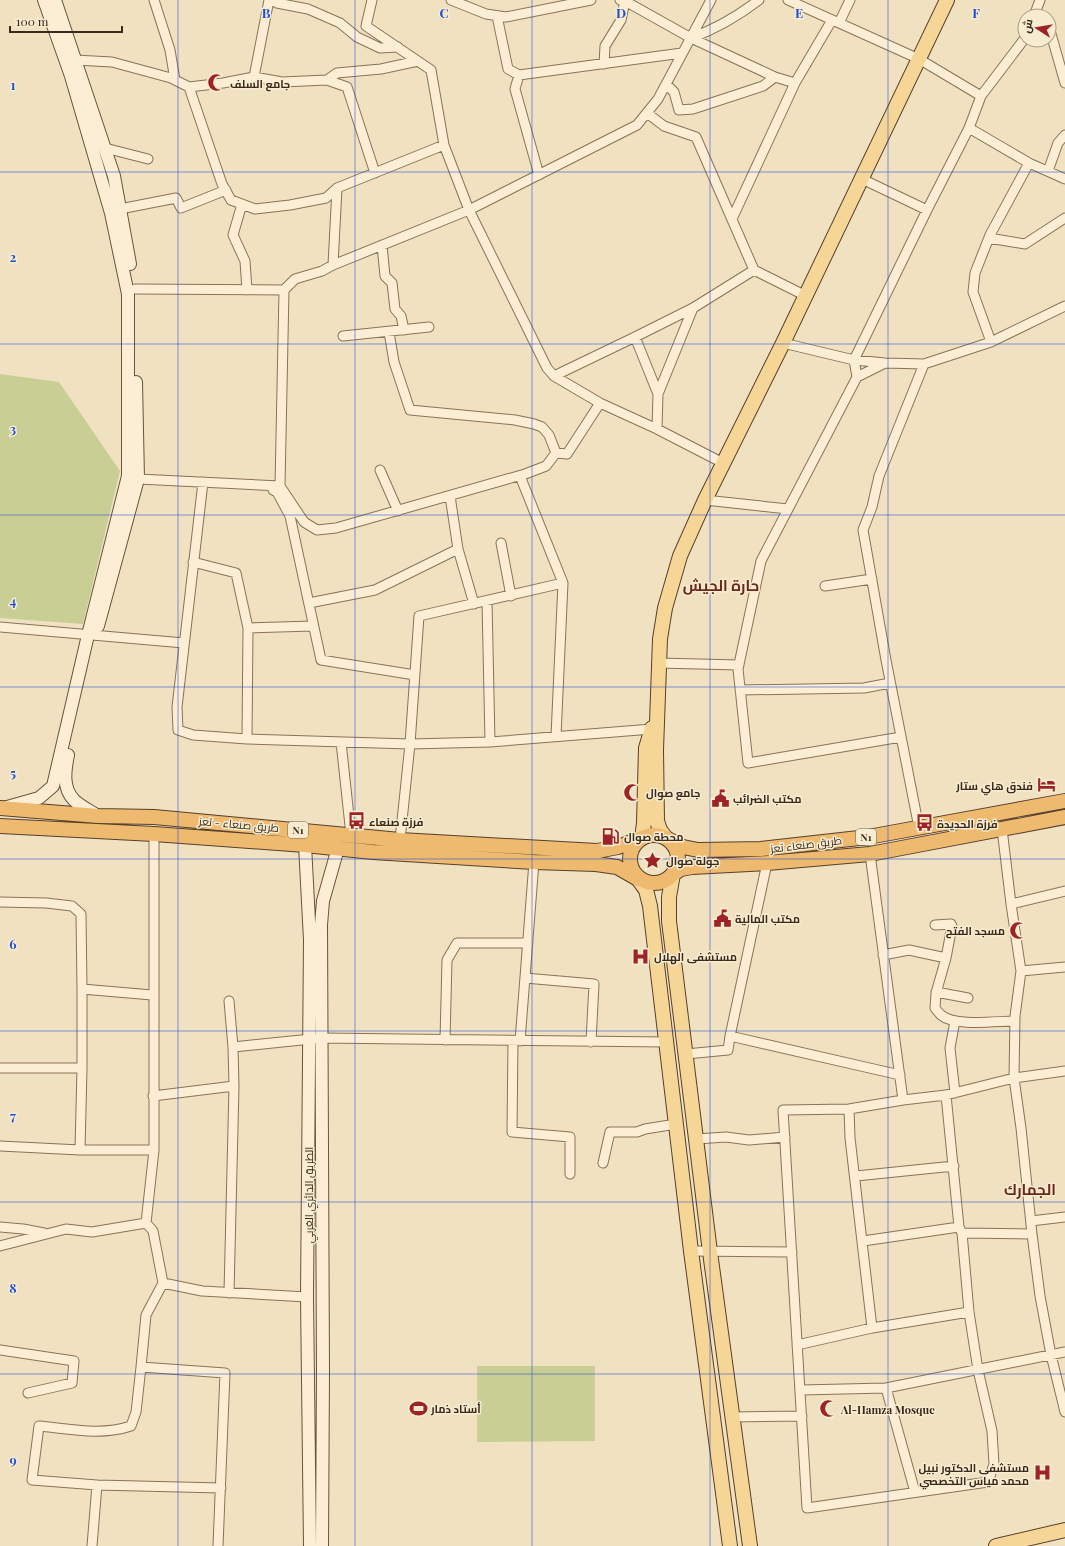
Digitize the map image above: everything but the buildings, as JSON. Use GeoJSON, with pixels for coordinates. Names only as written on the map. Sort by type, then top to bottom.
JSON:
{"type":"FeatureCollection","features":[{"type":"Feature","properties":{"kind":"highway","name":"طريق صنعاء تعز"},"geometry":{"type":"LineString","coordinates":[[666,838],[683,847],[698,850],[761,849],[868,837],[1065,801]]}},
{"type":"Feature","properties":{"kind":"highway","name":"طريق صنعاء - تعز"},"geometry":{"type":"LineString","coordinates":[[0,808],[98,816],[154,817],[351,835],[374,845],[534,862],[596,857]]}},
{"type":"Feature","properties":{"kind":"highway","name":"طريق صنعاء تعز"},"geometry":{"type":"LineString","coordinates":[[673,874],[681,869],[692,867],[870,854],[1065,817]]}},
{"type":"Feature","properties":{"kind":"highway","name":"طريق صنعاء - تعز"},"geometry":{"type":"LineString","coordinates":[[0,826],[154,834],[338,848],[374,845],[400,840],[596,857]]}},
{"type":"Feature","properties":{"kind":"highway"},"geometry":{"type":"LineString","coordinates":[[650,835],[659,835],[666,838],[672,844],[678,859],[677,867],[673,874],[661,883],[653,884],[638,879],[596,857],[650,835]]}},
{"type":"Feature","properties":{"kind":"highway"},"geometry":{"type":"LineString","coordinates":[[638,879],[633,873],[629,857],[631,849],[636,842],[642,838]]}},
{"type":"Feature","properties":{"kind":"main road"},"geometry":{"type":"LineString","coordinates":[[44,0],[71,76],[111,213],[128,294],[128,476],[92,635],[65,770],[66,784],[74,800],[98,816]]}},
{"type":"Feature","properties":{"kind":"main road"},"geometry":{"type":"LineString","coordinates":[[0,808],[39,798],[53,786],[92,635],[138,479],[135,289],[114,176],[55,0]]}},
{"type":"Feature","properties":{"kind":"main road"},"geometry":{"type":"LineString","coordinates":[[666,838],[660,830],[657,821],[656,750],[658,663],[664,616],[672,581],[680,556],[705,500],[806,296],[947,0]]}},
{"type":"Feature","properties":{"kind":"main road"},"geometry":{"type":"LineString","coordinates":[[642,838],[644,823],[646,748],[658,712]]}},
{"type":"Feature","properties":{"kind":"main road","name":"الطريق الدائري الغربي"},"geometry":{"type":"LineString","coordinates":[[305,845],[310,940],[307,1297],[310,1546]]}},
{"type":"Feature","properties":{"kind":"main road","name":"الطريق الدائري الغربي"},"geometry":{"type":"LineString","coordinates":[[322,1546],[321,925],[323,901],[338,848]]}},
{"type":"Feature","properties":{"kind":"main road"},"geometry":{"type":"LineString","coordinates":[[673,874],[669,898],[669,921],[710,1252],[751,1544]]}},
{"type":"Feature","properties":{"kind":"main road"},"geometry":{"type":"LineString","coordinates":[[638,879],[646,890],[650,906],[691,1251],[728,1543]]}},
{"type":"Feature","properties":{"kind":"main road"},"geometry":{"type":"LineString","coordinates":[[996,1546],[1065,1530]]}},
{"type":"Feature","properties":{"kind":"street"},"geometry":{"type":"LineString","coordinates":[[154,0],[170,50],[174,80]]}},
{"type":"Feature","properties":{"kind":"street"},"geometry":{"type":"LineString","coordinates":[[254,77],[268,0]]}},
{"type":"Feature","properties":{"kind":"street"},"geometry":{"type":"LineString","coordinates":[[274,0],[277,3],[308,9],[340,23],[357,37],[380,48],[398,47]]}},
{"type":"Feature","properties":{"kind":"street"},"geometry":{"type":"LineString","coordinates":[[372,0],[366,26],[430,70],[444,145],[469,210],[547,368],[554,376],[600,403],[657,429],[723,463]]}},
{"type":"Feature","properties":{"kind":"street"},"geometry":{"type":"LineString","coordinates":[[451,0],[486,14],[506,17],[591,0]]}},
{"type":"Feature","properties":{"kind":"street"},"geometry":{"type":"LineString","coordinates":[[556,453],[546,466],[520,476],[336,528],[317,530],[304,522],[280,486],[284,290],[295,279],[322,271],[333,265],[469,210],[637,126],[658,99],[711,0]]}},
{"type":"Feature","properties":{"kind":"street"},"geometry":{"type":"LineString","coordinates":[[691,38],[719,26],[759,0]]}},
{"type":"Feature","properties":{"kind":"street"},"geometry":{"type":"LineString","coordinates":[[788,0],[919,59],[981,96]]}},
{"type":"Feature","properties":{"kind":"street"},"geometry":{"type":"LineString","coordinates":[[732,219],[795,84],[850,0]]}},
{"type":"Feature","properties":{"kind":"street"},"geometry":{"type":"LineString","coordinates":[[604,64],[605,46],[621,20],[622,1],[691,38],[775,77],[795,84]]}},
{"type":"Feature","properties":{"kind":"street"},"geometry":{"type":"LineString","coordinates":[[497,16],[508,69],[519,75],[682,53]]}},
{"type":"Feature","properties":{"kind":"street"},"geometry":{"type":"LineString","coordinates":[[857,377],[854,360],[969,128],[981,96],[1017,48]]}},
{"type":"Feature","properties":{"kind":"street"},"geometry":{"type":"LineString","coordinates":[[1055,48],[1065,83]]}},
{"type":"Feature","properties":{"kind":"street"},"geometry":{"type":"LineString","coordinates":[[75,60],[112,62],[174,80],[189,87],[223,84],[254,77],[282,82],[327,80],[347,87],[375,173]]}},
{"type":"Feature","properties":{"kind":"street"},"geometry":{"type":"LineString","coordinates":[[327,80],[337,73],[381,69],[418,61]]}},
{"type":"Feature","properties":{"kind":"street"},"geometry":{"type":"LineString","coordinates":[[519,75],[514,89],[539,175]]}},
{"type":"Feature","properties":{"kind":"street"},"geometry":{"type":"LineString","coordinates":[[666,84],[674,92],[679,110],[686,110],[763,86],[775,77]]}},
{"type":"Feature","properties":{"kind":"street"},"geometry":{"type":"LineString","coordinates":[[189,87],[226,190],[231,200],[254,209],[290,205],[326,198],[337,188],[444,145]]}},
{"type":"Feature","properties":{"kind":"street"},"geometry":{"type":"LineString","coordinates":[[647,113],[664,126],[696,137],[754,270],[806,296]]}},
{"type":"Feature","properties":{"kind":"street"},"geometry":{"type":"LineString","coordinates":[[969,128],[1029,163],[1065,179]]}},
{"type":"Feature","properties":{"kind":"street"},"geometry":{"type":"LineString","coordinates":[[1048,171],[1058,143],[1065,135]]}},
{"type":"Feature","properties":{"kind":"street"},"geometry":{"type":"LineString","coordinates":[[105,148],[148,159]]}},
{"type":"Feature","properties":{"kind":"street"},"geometry":{"type":"LineString","coordinates":[[991,342],[973,292],[975,273],[989,238],[1029,163]]}},
{"type":"Feature","properties":{"kind":"street"},"geometry":{"type":"LineString","coordinates":[[862,179],[928,210]]}},
{"type":"Feature","properties":{"kind":"street"},"geometry":{"type":"LineString","coordinates":[[333,265],[337,188]]}},
{"type":"Feature","properties":{"kind":"street"},"geometry":{"type":"LineString","coordinates":[[120,209],[176,198],[181,208],[226,190]]}},
{"type":"Feature","properties":{"kind":"street"},"geometry":{"type":"LineString","coordinates":[[242,204],[233,235],[246,261],[247,290]]}},
{"type":"Feature","properties":{"kind":"street"},"geometry":{"type":"LineString","coordinates":[[989,238],[1025,244],[1065,218]]}},
{"type":"Feature","properties":{"kind":"street"},"geometry":{"type":"LineString","coordinates":[[382,245],[385,276],[392,282],[394,309],[401,316],[404,330]]}},
{"type":"Feature","properties":{"kind":"street"},"geometry":{"type":"LineString","coordinates":[[554,376],[693,308],[754,270]]}},
{"type":"Feature","properties":{"kind":"street"},"geometry":{"type":"LineString","coordinates":[[135,289],[284,290]]}},
{"type":"Feature","properties":{"kind":"street"},"geometry":{"type":"LineString","coordinates":[[783,343],[854,360],[885,363],[924,364],[991,342],[1065,306]]}},
{"type":"Feature","properties":{"kind":"street"},"geometry":{"type":"LineString","coordinates":[[657,429],[658,394],[693,308]]}},
{"type":"Feature","properties":{"kind":"street"},"geometry":{"type":"LineString","coordinates":[[343,336],[389,332],[429,326]]}},
{"type":"Feature","properties":{"kind":"street"},"geometry":{"type":"LineString","coordinates":[[389,332],[394,362],[410,410],[515,420],[534,424],[542,427],[550,434],[556,453]]}},
{"type":"Feature","properties":{"kind":"street"},"geometry":{"type":"LineString","coordinates":[[635,337],[658,394]]}},
{"type":"Feature","properties":{"kind":"street"},"geometry":{"type":"LineString","coordinates":[[885,363],[857,377],[761,561],[738,669],[748,763],[901,737]]}},
{"type":"Feature","properties":{"kind":"street"},"geometry":{"type":"LineString","coordinates":[[919,828],[890,683],[863,530],[872,507],[879,476],[924,364]]}},
{"type":"Feature","properties":{"kind":"street"},"geometry":{"type":"LineString","coordinates":[[556,453],[567,454],[600,403]]}},
{"type":"Feature","properties":{"kind":"street"},"geometry":{"type":"LineString","coordinates":[[380,470],[398,511]]}},
{"type":"Feature","properties":{"kind":"street"},"geometry":{"type":"LineString","coordinates":[[520,476],[564,584],[556,736]]}},
{"type":"Feature","properties":{"kind":"street"},"geometry":{"type":"LineString","coordinates":[[138,479],[280,486]]}},
{"type":"Feature","properties":{"kind":"street"},"geometry":{"type":"LineString","coordinates":[[202,482],[177,707],[178,730],[193,735],[246,739],[410,744],[490,742],[652,729]]}},
{"type":"Feature","properties":{"kind":"street"},"geometry":{"type":"LineString","coordinates":[[265,486],[277,492],[290,516],[321,660],[415,675]]}},
{"type":"Feature","properties":{"kind":"street"},"geometry":{"type":"LineString","coordinates":[[450,496],[458,549],[474,604]]}},
{"type":"Feature","properties":{"kind":"street"},"geometry":{"type":"LineString","coordinates":[[705,500],[788,509]]}},
{"type":"Feature","properties":{"kind":"street"},"geometry":{"type":"LineString","coordinates":[[501,543],[511,596]]}},
{"type":"Feature","properties":{"kind":"street"},"geometry":{"type":"LineString","coordinates":[[309,603],[375,590],[458,549]]}},
{"type":"Feature","properties":{"kind":"street"},"geometry":{"type":"LineString","coordinates":[[193,562],[236,574],[248,628],[246,739]]}},
{"type":"Feature","properties":{"kind":"street"},"geometry":{"type":"LineString","coordinates":[[825,586],[872,579]]}},
{"type":"Feature","properties":{"kind":"street"},"geometry":{"type":"LineString","coordinates":[[400,840],[410,744],[419,616],[564,584]]}},
{"type":"Feature","properties":{"kind":"street"},"geometry":{"type":"LineString","coordinates":[[487,601],[490,742]]}},
{"type":"Feature","properties":{"kind":"street"},"geometry":{"type":"LineString","coordinates":[[248,628],[314,626]]}},
{"type":"Feature","properties":{"kind":"street"},"geometry":{"type":"LineString","coordinates":[[0,627],[184,643]]}},
{"type":"Feature","properties":{"kind":"street"},"geometry":{"type":"LineString","coordinates":[[658,663],[739,664]]}},
{"type":"Feature","properties":{"kind":"street"},"geometry":{"type":"LineString","coordinates":[[740,690],[864,688],[890,683]]}},
{"type":"Feature","properties":{"kind":"street"},"geometry":{"type":"LineString","coordinates":[[341,742],[351,835]]}},
{"type":"Feature","properties":{"kind":"street"},"geometry":{"type":"LineString","coordinates":[[1002,829],[1021,971],[1015,1022],[1014,1078],[1022,1128],[1032,1234],[1040,1296],[1051,1355],[1065,1412]]}},
{"type":"Feature","properties":{"kind":"street"},"geometry":{"type":"LineString","coordinates":[[146,1223],[154,1150],[152,995],[154,834]]}},
{"type":"Feature","properties":{"kind":"street"},"geometry":{"type":"LineString","coordinates":[[870,854],[903,1100]]}},
{"type":"Feature","properties":{"kind":"street"},"geometry":{"type":"LineString","coordinates":[[534,862],[525,978],[517,1041],[512,1132],[570,1137],[570,1174]]}},
{"type":"Feature","properties":{"kind":"street"},"geometry":{"type":"LineString","coordinates":[[686,1054],[728,1050],[767,862]]}},
{"type":"Feature","properties":{"kind":"street"},"geometry":{"type":"LineString","coordinates":[[1011,904],[1065,891]]}},
{"type":"Feature","properties":{"kind":"street"},"geometry":{"type":"LineString","coordinates":[[0,902],[46,903],[72,906],[81,914],[82,1068],[80,1150]]}},
{"type":"Feature","properties":{"kind":"street"},"geometry":{"type":"LineString","coordinates":[[934,925],[951,924],[946,958],[936,992],[935,1008],[942,1016],[955,1021],[978,1023],[1015,1022]]}},
{"type":"Feature","properties":{"kind":"street"},"geometry":{"type":"LineString","coordinates":[[445,1040],[447,960],[457,943],[528,943]]}},
{"type":"Feature","properties":{"kind":"street"},"geometry":{"type":"LineString","coordinates":[[883,955],[909,950],[946,958]]}},
{"type":"Feature","properties":{"kind":"street"},"geometry":{"type":"LineString","coordinates":[[1021,971],[1065,967]]}},
{"type":"Feature","properties":{"kind":"street"},"geometry":{"type":"LineString","coordinates":[[525,978],[594,984],[591,1042]]}},
{"type":"Feature","properties":{"kind":"street"},"geometry":{"type":"LineString","coordinates":[[82,989],[152,995]]}},
{"type":"Feature","properties":{"kind":"street"},"geometry":{"type":"LineString","coordinates":[[936,992],[968,998]]}},
{"type":"Feature","properties":{"kind":"street"},"geometry":{"type":"LineString","coordinates":[[229,1001],[233,1047],[234,1086],[229,1293]]}},
{"type":"Feature","properties":{"kind":"street"},"geometry":{"type":"LineString","coordinates":[[955,1021],[950,1048],[955,1093]]}},
{"type":"Feature","properties":{"kind":"street"},"geometry":{"type":"LineString","coordinates":[[730,1036],[900,1075]]}},
{"type":"Feature","properties":{"kind":"street"},"geometry":{"type":"LineString","coordinates":[[233,1047],[308,1038],[666,1042]]}},
{"type":"Feature","properties":{"kind":"street"},"geometry":{"type":"LineString","coordinates":[[0,1068],[82,1068]]}},
{"type":"Feature","properties":{"kind":"street"},"geometry":{"type":"LineString","coordinates":[[946,1095],[969,1312],[978,1370],[992,1431],[994,1464],[988,1482],[807,1508],[783,1110],[849,1109],[946,1095],[1014,1078],[1065,1071]]}},
{"type":"Feature","properties":{"kind":"street"},"geometry":{"type":"LineString","coordinates":[[153,1096],[234,1086]]}},
{"type":"Feature","properties":{"kind":"street"},"geometry":{"type":"LineString","coordinates":[[849,1109],[850,1138],[856,1176],[872,1328]]}},
{"type":"Feature","properties":{"kind":"street"},"geometry":{"type":"LineString","coordinates":[[603,1163],[610,1132],[637,1132],[645,1129],[676,1124]]}},
{"type":"Feature","properties":{"kind":"street"},"geometry":{"type":"LineString","coordinates":[[696,1138],[726,1137],[749,1140],[785,1137]]}},
{"type":"Feature","properties":{"kind":"street"},"geometry":{"type":"LineString","coordinates":[[0,1146],[80,1150],[154,1150]]}},
{"type":"Feature","properties":{"kind":"street"},"geometry":{"type":"LineString","coordinates":[[856,1176],[954,1166]]}},
{"type":"Feature","properties":{"kind":"street"},"geometry":{"type":"LineString","coordinates":[[1031,1221],[1065,1217]]}},
{"type":"Feature","properties":{"kind":"street"},"geometry":{"type":"LineString","coordinates":[[0,1246],[66,1229],[92,1232],[146,1223]]}},
{"type":"Feature","properties":{"kind":"street"},"geometry":{"type":"LineString","coordinates":[[146,1223],[153,1230],[163,1283],[146,1315],[136,1412],[131,1426],[118,1430],[99,1432],[39,1426],[32,1480],[97,1485],[221,1488]]}},
{"type":"Feature","properties":{"kind":"street"},"geometry":{"type":"LineString","coordinates":[[0,1227],[23,1229],[48,1234]]}},
{"type":"Feature","properties":{"kind":"street"},"geometry":{"type":"LineString","coordinates":[[863,1241],[961,1230],[1032,1234]]}},
{"type":"Feature","properties":{"kind":"street"},"geometry":{"type":"LineString","coordinates":[[691,1251],[792,1252]]}},
{"type":"Feature","properties":{"kind":"street"},"geometry":{"type":"LineString","coordinates":[[163,1283],[202,1291],[307,1297]]}},
{"type":"Feature","properties":{"kind":"street"},"geometry":{"type":"LineString","coordinates":[[797,1345],[872,1328],[969,1312]]}},
{"type":"Feature","properties":{"kind":"street"},"geometry":{"type":"LineString","coordinates":[[0,1350],[74,1361],[72,1383],[28,1393]]}},
{"type":"Feature","properties":{"kind":"street"},"geometry":{"type":"LineString","coordinates":[[801,1390],[886,1388],[1065,1352]]}},
{"type":"Feature","properties":{"kind":"street"},"geometry":{"type":"LineString","coordinates":[[140,1367],[225,1373],[218,1546]]}},
{"type":"Feature","properties":{"kind":"street"},"geometry":{"type":"LineString","coordinates":[[886,1388],[915,1492]]}},
{"type":"Feature","properties":{"kind":"street"},"geometry":{"type":"LineString","coordinates":[[733,1417],[802,1416]]}},
{"type":"Feature","properties":{"kind":"street"},"geometry":{"type":"LineString","coordinates":[[92,1546],[97,1485]]}},
{"type":"Feature","properties":{"kind":"green space"},"geometry":{"type":"Polygon","coordinates":[[[0,374],[59,382],[120,471],[83,624],[0,618],[0,374]]]}},
{"type":"Feature","properties":{"kind":"green space"},"geometry":{"type":"Polygon","coordinates":[[[477,1366],[595,1366],[595,1441],[477,1442],[477,1366]]]}},
{"type":"Feature","properties":{"kind":"place","name":"جامع السلف"},"geometry":{"type":"Point","coordinates":[217,83]}},
{"type":"Feature","properties":{"kind":"place","name":"فندق هاي ستار"},"geometry":{"type":"Point","coordinates":[1046,785]}},
{"type":"Feature","properties":{"kind":"place","name":"جامع صوال"},"geometry":{"type":"Point","coordinates":[633,792]}},
{"type":"Feature","properties":{"kind":"place","name":"مكتب الضرائب"},"geometry":{"type":"Point","coordinates":[720,798]}},
{"type":"Feature","properties":{"kind":"place","name":"فرزة صنعاء"},"geometry":{"type":"Point","coordinates":[356,821]}},
{"type":"Feature","properties":{"kind":"place","name":"فرزة الحديدة"},"geometry":{"type":"Point","coordinates":[924,823]}},
{"type":"Feature","properties":{"kind":"place","name":"محطة صوال"},"geometry":{"type":"Point","coordinates":[611,836]}},
{"type":"Feature","properties":{"kind":"place","name":"جولة صوال"},"geometry":{"type":"Point","coordinates":[653,860]}},
{"type":"Feature","properties":{"kind":"place","name":"مكتب المالية"},"geometry":{"type":"Point","coordinates":[722,918]}},
{"type":"Feature","properties":{"kind":"place","name":"مسجد الفتح"},"geometry":{"type":"Point","coordinates":[1018,930]}},
{"type":"Feature","properties":{"kind":"place","name":"مستشفى الهلال"},"geometry":{"type":"Point","coordinates":[641,956]}},
{"type":"Feature","properties":{"kind":"place","name":"أستاد ذمار"},"geometry":{"type":"Point","coordinates":[418,1408]}},
{"type":"Feature","properties":{"kind":"place","name":"Al-Hamza Mosque"},"geometry":{"type":"Point","coordinates":[828,1409]}},
{"type":"Feature","properties":{"kind":"place","name":"مستشفى الدكتور نبيل محمد مياس التخصصي"},"geometry":{"type":"Point","coordinates":[1042,1473]}},
{"type":"Feature","properties":{"kind":"district","name":"حارة الجيش"},"geometry":{"type":"Point","coordinates":[721,585]}},
{"type":"Feature","properties":{"kind":"district","name":"الجمارك"},"geometry":{"type":"Point","coordinates":[1030,1189]}}]}
